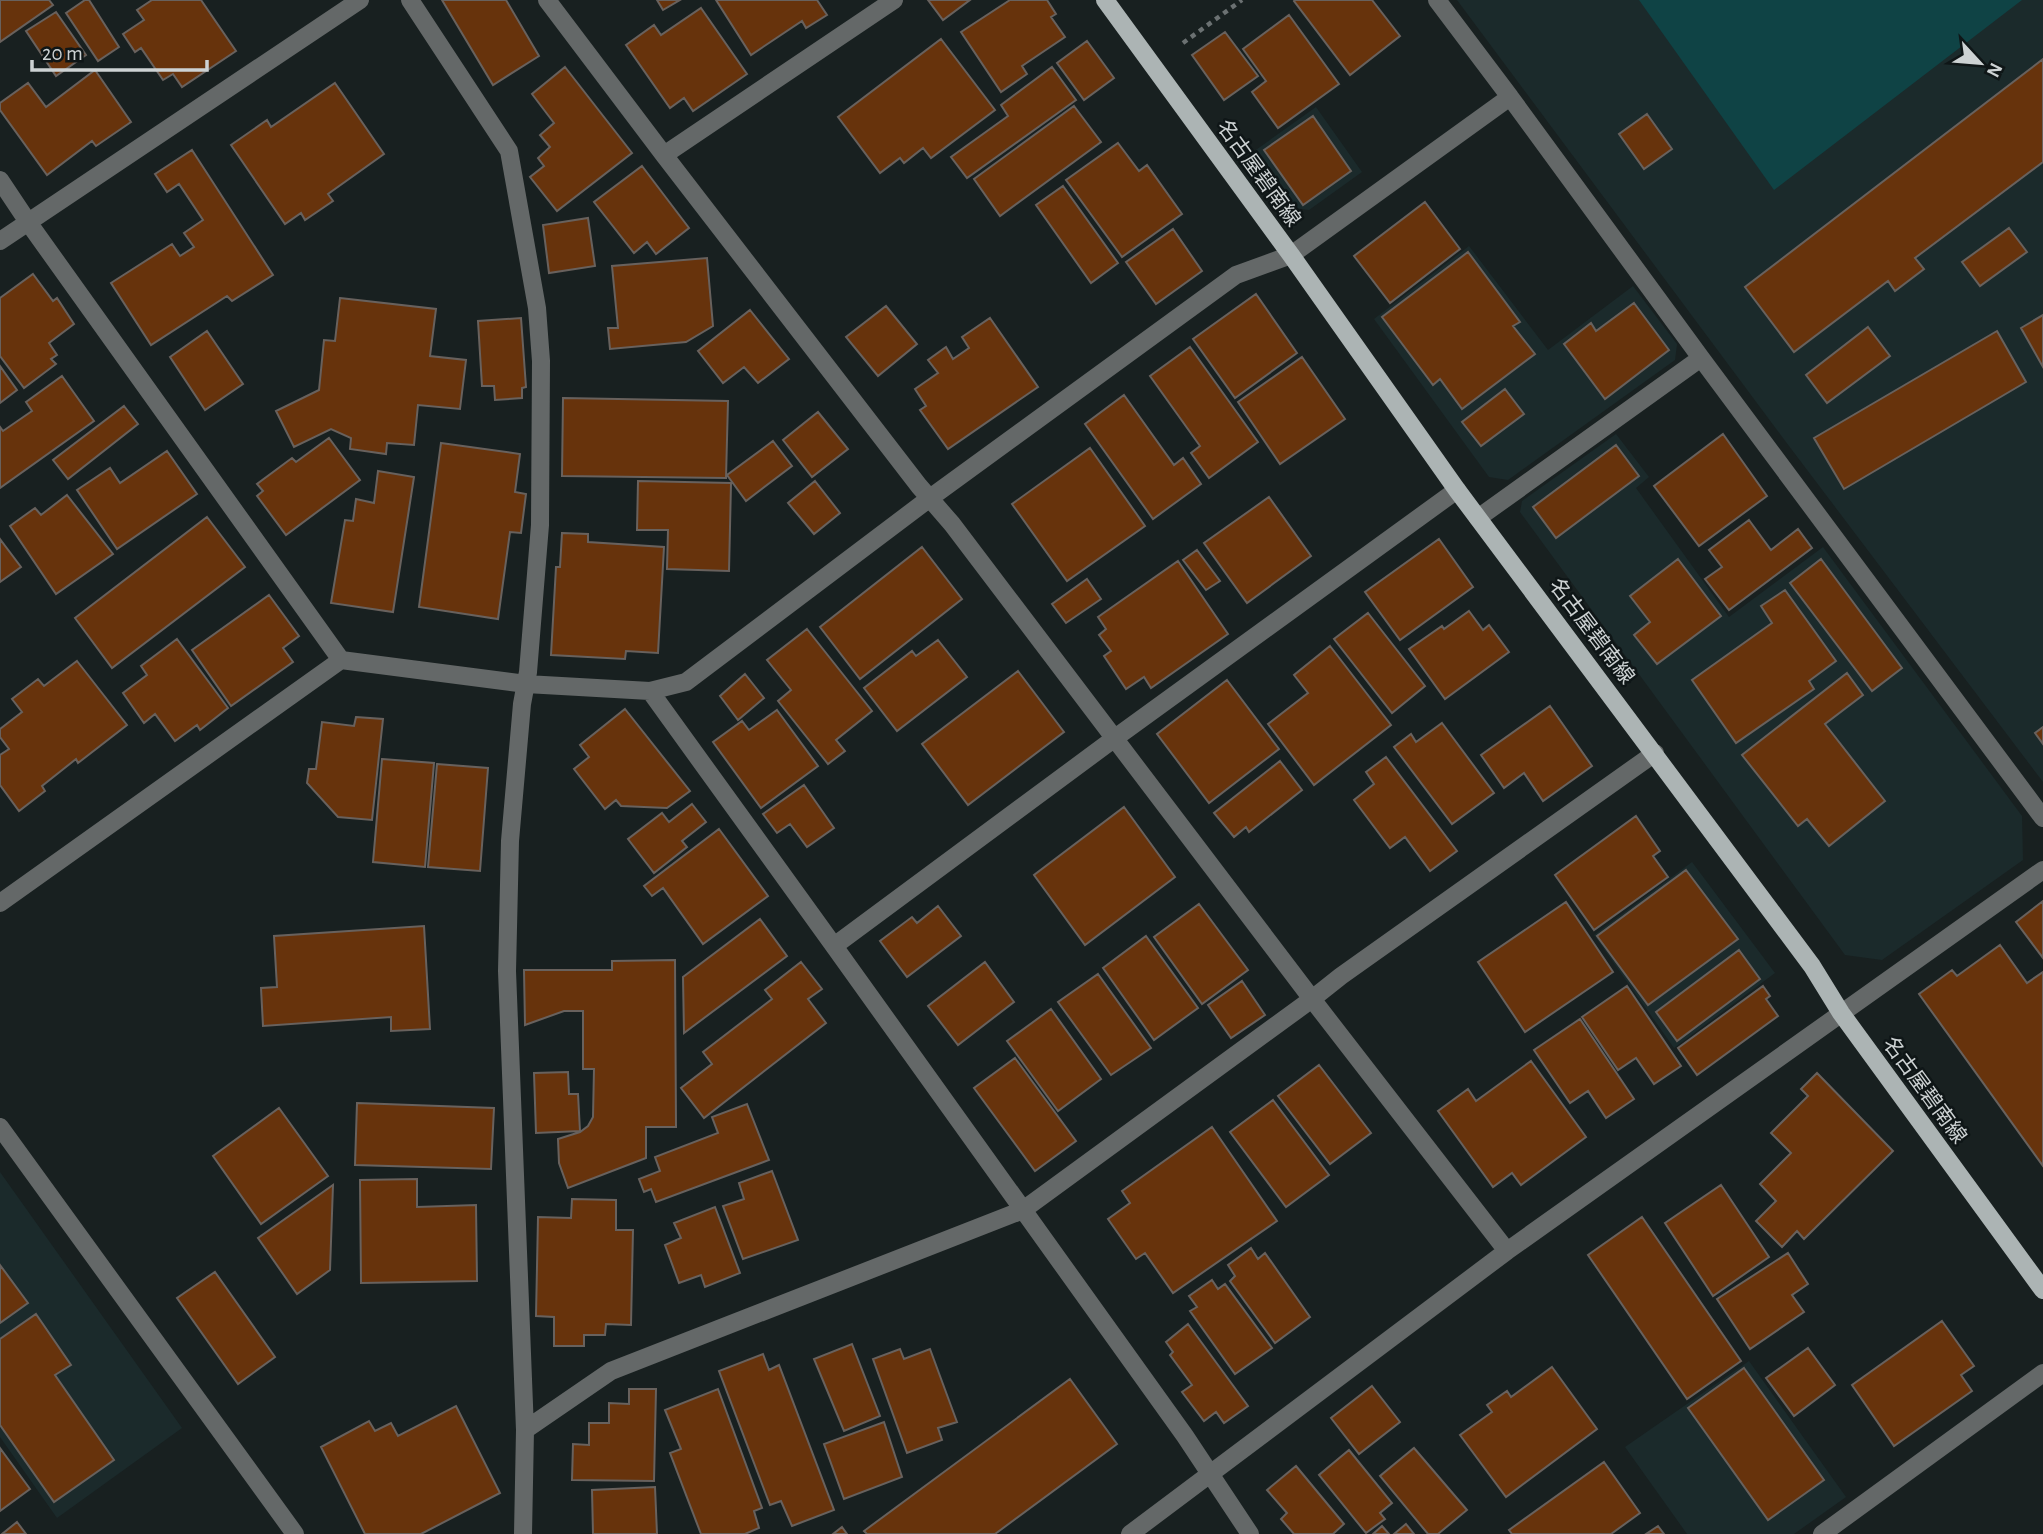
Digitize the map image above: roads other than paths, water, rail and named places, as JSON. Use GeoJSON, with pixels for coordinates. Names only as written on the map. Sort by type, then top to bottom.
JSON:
{"type":"FeatureCollection","features":[{"type":"Feature","properties":{"kind":"main road","name":"名古屋碧南線"},"geometry":{"type":"LineString","coordinates":[[1104,0],[1291,255],[1457,490],[1812,966],[1841,1013],[2043,1290]]}},
{"type":"Feature","properties":{"kind":"street"},"geometry":{"type":"LineString","coordinates":[[0,241],[360,0]]}},
{"type":"Feature","properties":{"kind":"street"},"geometry":{"type":"LineString","coordinates":[[410,0],[509,151],[537,308],[541,362],[540,525],[510,841],[507,971],[525,1430],[523,1534]]}},
{"type":"Feature","properties":{"kind":"street"},"geometry":{"type":"LineString","coordinates":[[547,0],[664,155],[952,524],[1507,1251]]}},
{"type":"Feature","properties":{"kind":"street"},"geometry":{"type":"LineString","coordinates":[[664,155],[894,0]]}},
{"type":"Feature","properties":{"kind":"street"},"geometry":{"type":"LineString","coordinates":[[1437,0],[2043,818]]}},
{"type":"Feature","properties":{"kind":"street"},"geometry":{"type":"LineString","coordinates":[[0,903],[341,660],[526,684],[650,691],[686,681],[930,498],[1236,275],[1291,255],[1510,97]]}},
{"type":"Feature","properties":{"kind":"street"},"geometry":{"type":"LineString","coordinates":[[0,180],[341,660]]}},
{"type":"Feature","properties":{"kind":"street"},"geometry":{"type":"LineString","coordinates":[[1478,518],[1701,358]]}},
{"type":"Feature","properties":{"kind":"street"},"geometry":{"type":"LineString","coordinates":[[834,946],[1457,490]]}},
{"type":"Feature","properties":{"kind":"street"},"geometry":{"type":"LineString","coordinates":[[650,691],[1023,1210],[1250,1534]]}},
{"type":"Feature","properties":{"kind":"street"},"geometry":{"type":"LineString","coordinates":[[525,1430],[611,1371],[1023,1210],[1341,976],[1655,753]]}},
{"type":"Feature","properties":{"kind":"street"},"geometry":{"type":"LineString","coordinates":[[1130,1534],[1507,1251],[2043,870]]}},
{"type":"Feature","properties":{"kind":"street"},"geometry":{"type":"LineString","coordinates":[[0,1127],[295,1534]]}},
{"type":"Feature","properties":{"kind":"street"},"geometry":{"type":"LineString","coordinates":[[1822,1534],[2043,1373]]}}]}
